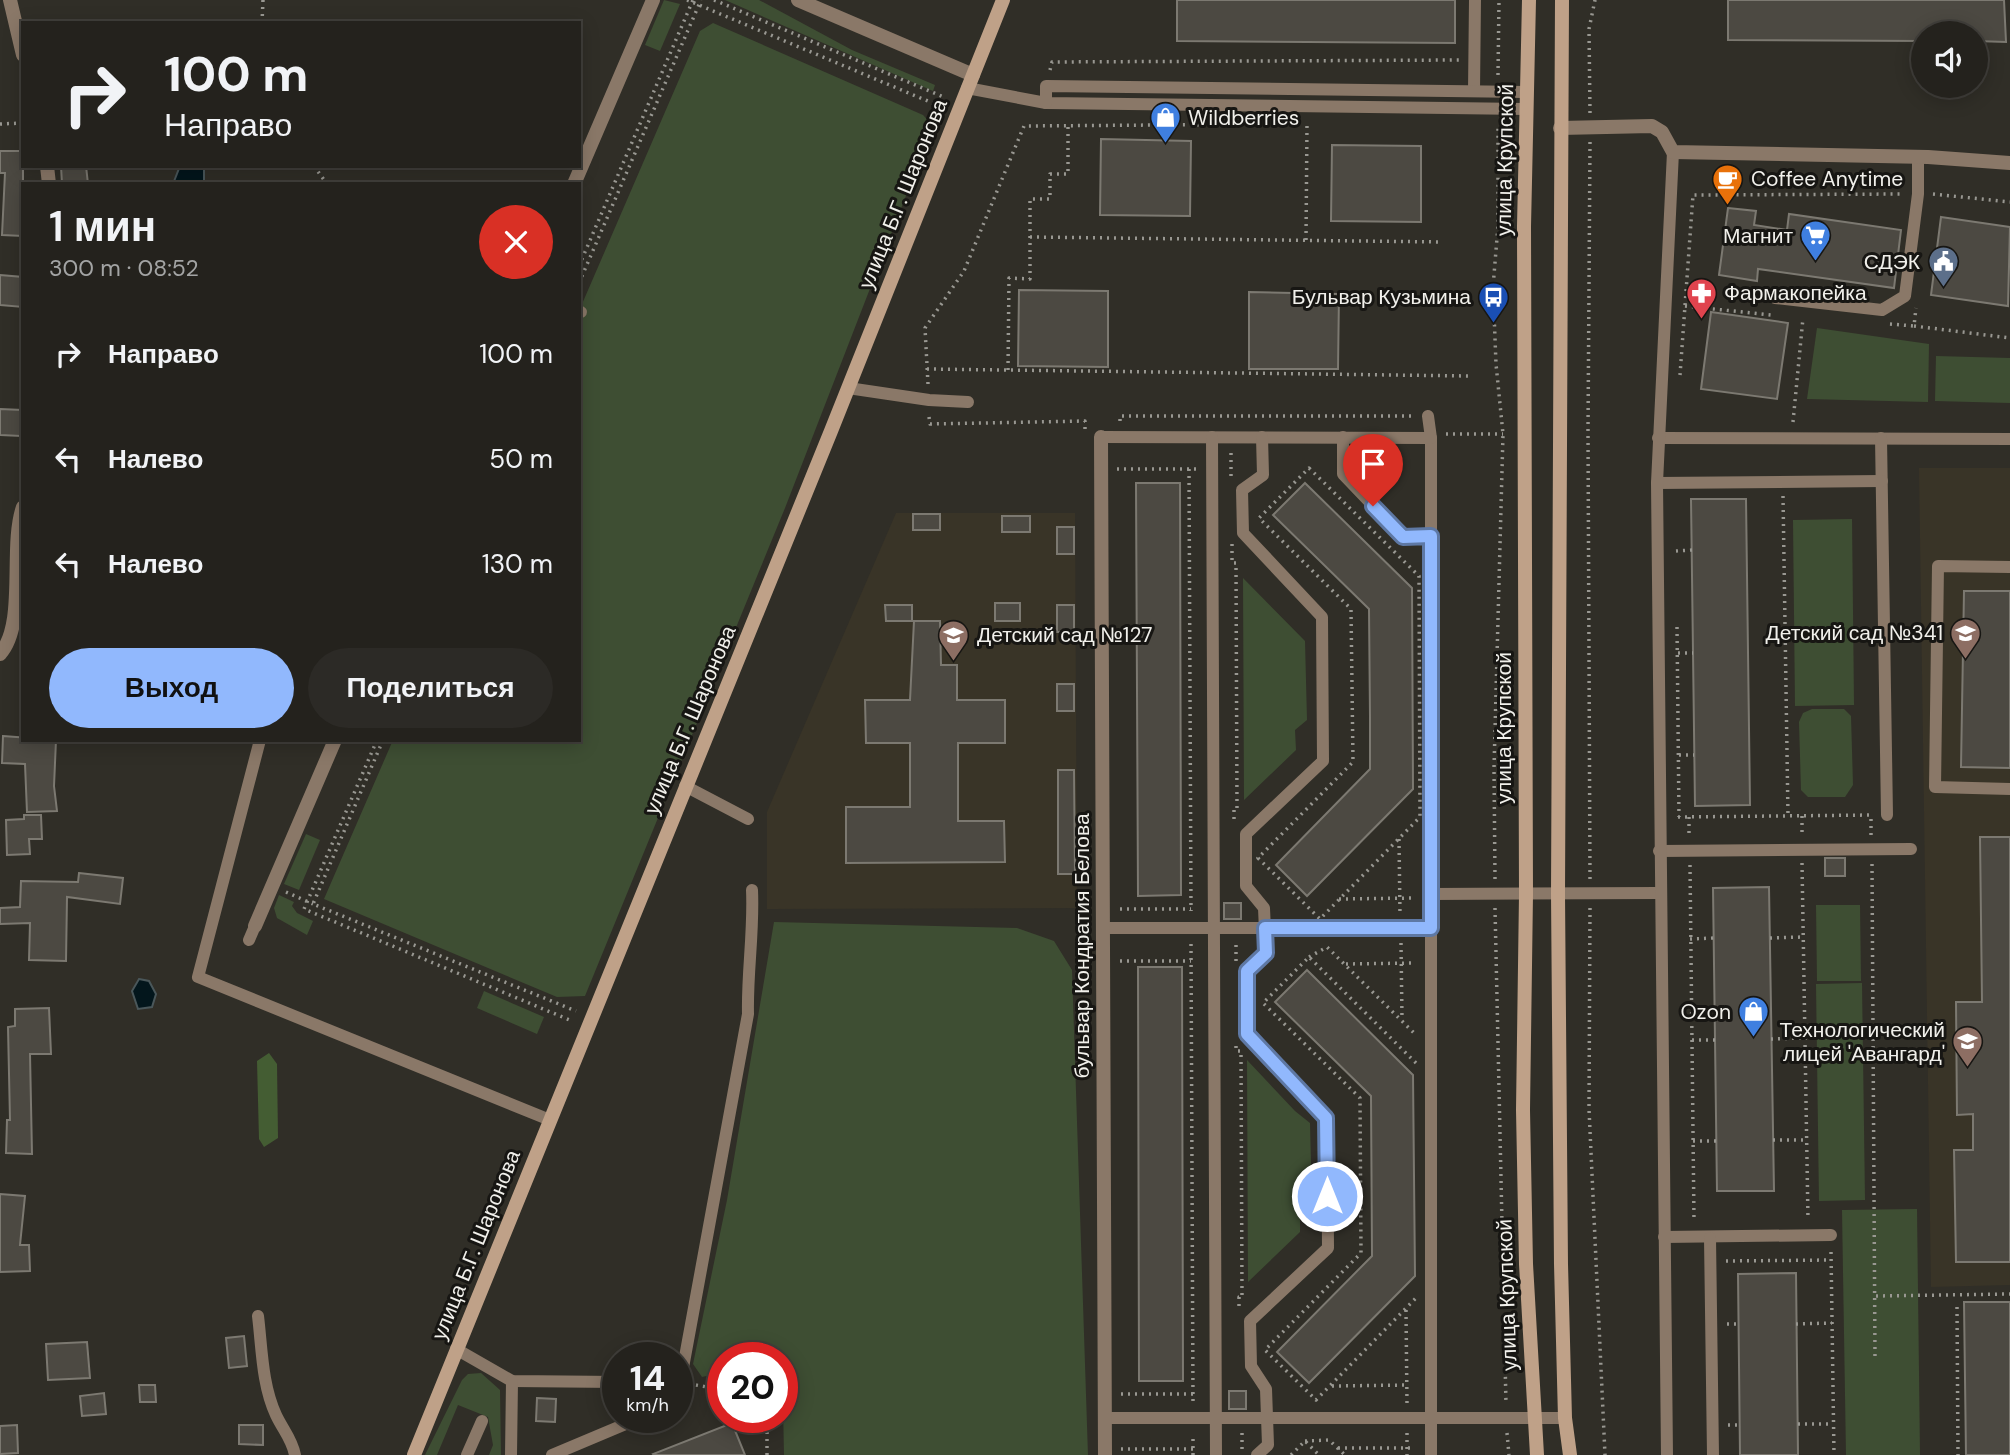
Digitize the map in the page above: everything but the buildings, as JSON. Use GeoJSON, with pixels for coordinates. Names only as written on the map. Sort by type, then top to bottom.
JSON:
{"type":"FeatureCollection","features":[{"type":"Feature","properties":{"kind":"main road","name":"улица Б.Г. Шаронова"},"geometry":{"type":"LineString","coordinates":[[414,1455],[1003,0]]}},
{"type":"Feature","properties":{"kind":"main road","name":"улица Крупской"},"geometry":{"type":"LineString","coordinates":[[1529,0],[1524,226],[1526,894],[1523,1110],[1533,1418],[1537,1455]]}},
{"type":"Feature","properties":{"kind":"main road"},"geometry":{"type":"LineString","coordinates":[[1562,0],[1559,894],[1566,1418],[1570,1455]]}},
{"type":"Feature","properties":{"kind":"street"},"geometry":{"type":"LineString","coordinates":[[10,0],[21,47]]}},
{"type":"Feature","properties":{"kind":"street"},"geometry":{"type":"LineString","coordinates":[[581,168],[653,0]]}},
{"type":"Feature","properties":{"kind":"street"},"geometry":{"type":"LineString","coordinates":[[799,0],[970,81]]}},
{"type":"Feature","properties":{"kind":"street"},"geometry":{"type":"LineString","coordinates":[[1560,128],[1652,127],[1662,132],[1673,152],[1918,157],[2010,163]]}},
{"type":"Feature","properties":{"kind":"street","name":"бульвар Кондратия Белова"},"geometry":{"type":"LineString","coordinates":[[1101,437],[1105,1455]]}},
{"type":"Feature","properties":{"kind":"street"},"geometry":{"type":"LineString","coordinates":[[0,654],[10,633],[17,530],[21,515]]}},
{"type":"Feature","properties":{"kind":"street"},"geometry":{"type":"LineString","coordinates":[[252,933],[334,742]]}},
{"type":"Feature","properties":{"kind":"lane"},"geometry":{"type":"LineString","coordinates":[[1474,92],[1475,0]]}},
{"type":"Feature","properties":{"kind":"lane"},"geometry":{"type":"LineString","coordinates":[[970,81],[1046,103],[1527,109]]}},
{"type":"Feature","properties":{"kind":"lane"},"geometry":{"type":"LineString","coordinates":[[1046,103],[1046,86],[1527,92]]}},
{"type":"Feature","properties":{"kind":"lane"},"geometry":{"type":"LineString","coordinates":[[1667,1455],[1658,818],[1657,483],[1673,152]]}},
{"type":"Feature","properties":{"kind":"lane"},"geometry":{"type":"LineString","coordinates":[[1775,298],[1882,310],[1906,296],[1919,194],[1918,157]]}},
{"type":"Feature","properties":{"kind":"lane"},"geometry":{"type":"LineString","coordinates":[[848,388],[929,400],[968,402]]}},
{"type":"Feature","properties":{"kind":"lane"},"geometry":{"type":"LineString","coordinates":[[1428,416],[1436,436],[1431,536],[1431,1451]]}},
{"type":"Feature","properties":{"kind":"lane"},"geometry":{"type":"LineString","coordinates":[[1101,437],[1436,436]]}},
{"type":"Feature","properties":{"kind":"lane"},"geometry":{"type":"LineString","coordinates":[[1212,437],[1216,1455]]}},
{"type":"Feature","properties":{"kind":"lane"},"geometry":{"type":"LineString","coordinates":[[1257,1455],[1268,1445],[1266,1389],[1251,1366],[1250,1321],[1328,1248],[1326,1118],[1247,1034],[1247,971],[1266,953],[1264,908],[1246,886],[1246,834],[1324,761],[1322,617],[1243,533],[1242,490],[1263,475],[1262,437]]}},
{"type":"Feature","properties":{"kind":"lane"},"geometry":{"type":"LineString","coordinates":[[1343,437],[1343,474],[1403,537],[1431,536]]}},
{"type":"Feature","properties":{"kind":"lane"},"geometry":{"type":"LineString","coordinates":[[1658,438],[2010,439]]}},
{"type":"Feature","properties":{"kind":"lane"},"geometry":{"type":"LineString","coordinates":[[1881,438],[1887,815]]}},
{"type":"Feature","properties":{"kind":"lane"},"geometry":{"type":"LineString","coordinates":[[1657,483],[1882,481]]}},
{"type":"Feature","properties":{"kind":"lane"},"geometry":{"type":"LineString","coordinates":[[2010,567],[1938,566],[1935,788],[2010,789]]}},
{"type":"Feature","properties":{"kind":"lane"},"geometry":{"type":"LineString","coordinates":[[259,742],[198,977],[550,1120]]}},
{"type":"Feature","properties":{"kind":"lane"},"geometry":{"type":"LineString","coordinates":[[685,786],[748,819]]}},
{"type":"Feature","properties":{"kind":"lane"},"geometry":{"type":"LineString","coordinates":[[1659,851],[1911,849]]}},
{"type":"Feature","properties":{"kind":"lane"},"geometry":{"type":"LineString","coordinates":[[686,1342],[748,1014],[747,976],[754,936],[752,890]]}},
{"type":"Feature","properties":{"kind":"lane"},"geometry":{"type":"LineString","coordinates":[[1431,896],[1660,893]]}},
{"type":"Feature","properties":{"kind":"lane"},"geometry":{"type":"LineString","coordinates":[[1103,928],[1431,928]]}},
{"type":"Feature","properties":{"kind":"lane"},"geometry":{"type":"LineString","coordinates":[[1664,1237],[1831,1236]]}},
{"type":"Feature","properties":{"kind":"lane"},"geometry":{"type":"LineString","coordinates":[[1710,1238],[1713,1455]]}},
{"type":"Feature","properties":{"kind":"lane"},"geometry":{"type":"LineString","coordinates":[[258,1316],[266,1385],[276,1416],[292,1441],[295,1455]]}},
{"type":"Feature","properties":{"kind":"lane"},"geometry":{"type":"LineString","coordinates":[[456,1349],[512,1381],[602,1382]]}},
{"type":"Feature","properties":{"kind":"lane"},"geometry":{"type":"LineString","coordinates":[[511,1455],[512,1381]]}},
{"type":"Feature","properties":{"kind":"lane"},"geometry":{"type":"LineString","coordinates":[[1104,1419],[1566,1418]]}},
{"type":"Feature","properties":{"kind":"lane"},"geometry":{"type":"LineString","coordinates":[[467,1455],[482,1421]]}},
{"type":"Feature","properties":{"kind":"lane"},"geometry":{"type":"LineString","coordinates":[[552,1455],[604,1433]]}},
{"type":"Feature","properties":{"kind":"path"},"geometry":{"type":"LineString","coordinates":[[262,21],[263,0]]}},
{"type":"Feature","properties":{"kind":"path"},"geometry":{"type":"LineString","coordinates":[[714,0],[959,109]]}},
{"type":"Feature","properties":{"kind":"path"},"geometry":{"type":"LineString","coordinates":[[1498,92],[1499,0]]}},
{"type":"Feature","properties":{"kind":"path"},"geometry":{"type":"LineString","coordinates":[[1595,0],[1589,29],[1589,1109],[1605,1455]]}},
{"type":"Feature","properties":{"kind":"path"},"geometry":{"type":"LineString","coordinates":[[581,261],[691,1],[959,109]]}},
{"type":"Feature","properties":{"kind":"path"},"geometry":{"type":"LineString","coordinates":[[581,278],[700,3]]}},
{"type":"Feature","properties":{"kind":"path"},"geometry":{"type":"LineString","coordinates":[[1046,86],[1052,62],[1498,60]]}},
{"type":"Feature","properties":{"kind":"path"},"geometry":{"type":"LineString","coordinates":[[1499,108],[1498,226],[1493,286],[1496,364],[1503,434],[1494,768],[1506,1418],[1509,1455]]}},
{"type":"Feature","properties":{"kind":"path"},"geometry":{"type":"LineString","coordinates":[[0,124],[21,123]]}},
{"type":"Feature","properties":{"kind":"path"},"geometry":{"type":"LineString","coordinates":[[1489,123],[1499,123]]}},
{"type":"Feature","properties":{"kind":"path"},"geometry":{"type":"LineString","coordinates":[[1306,240],[1307,124]]}},
{"type":"Feature","properties":{"kind":"path"},"geometry":{"type":"LineString","coordinates":[[1085,421],[930,424],[925,328],[964,271],[1024,126],[1320,124]]}},
{"type":"Feature","properties":{"kind":"path"},"geometry":{"type":"LineString","coordinates":[[1008,370],[1009,278],[1030,279],[1030,199],[1050,199],[1050,174],[1068,174],[1068,126]]}},
{"type":"Feature","properties":{"kind":"path"},"geometry":{"type":"LineString","coordinates":[[1679,385],[1687,306],[1693,195],[1919,194],[2010,202]]}},
{"type":"Feature","properties":{"kind":"path"},"geometry":{"type":"LineString","coordinates":[[1030,237],[1442,242]]}},
{"type":"Feature","properties":{"kind":"path"},"geometry":{"type":"LineString","coordinates":[[1914,326],[1917,300]]}},
{"type":"Feature","properties":{"kind":"path"},"geometry":{"type":"LineString","coordinates":[[1665,307],[1687,306],[1777,315]]}},
{"type":"Feature","properties":{"kind":"path"},"geometry":{"type":"LineString","coordinates":[[1790,317],[1803,318],[1791,438]]}},
{"type":"Feature","properties":{"kind":"path"},"geometry":{"type":"LineString","coordinates":[[1886,324],[2010,338]]}},
{"type":"Feature","properties":{"kind":"path"},"geometry":{"type":"LineString","coordinates":[[927,369],[1470,376]]}},
{"type":"Feature","properties":{"kind":"path"},"geometry":{"type":"LineString","coordinates":[[1119,416],[1428,416]]}},
{"type":"Feature","properties":{"kind":"path"},"geometry":{"type":"LineString","coordinates":[[1436,436],[1503,434]]}},
{"type":"Feature","properties":{"kind":"path"},"geometry":{"type":"LineString","coordinates":[[1231,437],[1231,482]]}},
{"type":"Feature","properties":{"kind":"path"},"geometry":{"type":"LineString","coordinates":[[1419,576],[1309,468],[1259,518],[1352,609],[1353,762],[1258,858],[1321,919],[1420,817]]}},
{"type":"Feature","properties":{"kind":"path"},"geometry":{"type":"LineString","coordinates":[[1783,482],[1788,816]]}},
{"type":"Feature","properties":{"kind":"path"},"geometry":{"type":"LineString","coordinates":[[1232,536],[1232,563],[1236,563],[1237,809],[1234,809],[1234,835]]}},
{"type":"Feature","properties":{"kind":"path"},"geometry":{"type":"LineString","coordinates":[[1676,564],[1676,551],[1692,550]]}},
{"type":"Feature","properties":{"kind":"path"},"geometry":{"type":"LineString","coordinates":[[1676,615],[1679,817]]}},
{"type":"Feature","properties":{"kind":"path"},"geometry":{"type":"LineString","coordinates":[[1677,653],[1693,653]]}},
{"type":"Feature","properties":{"kind":"path"},"geometry":{"type":"LineString","coordinates":[[376,742],[304,909],[589,1022]]}},
{"type":"Feature","properties":{"kind":"path"},"geometry":{"type":"LineString","coordinates":[[382,742],[313,904],[589,1022]]}},
{"type":"Feature","properties":{"kind":"path"},"geometry":{"type":"LineString","coordinates":[[1678,755],[1694,755]]}},
{"type":"Feature","properties":{"kind":"path"},"geometry":{"type":"LineString","coordinates":[[1871,801],[1875,1358]]}},
{"type":"Feature","properties":{"kind":"path"},"geometry":{"type":"LineString","coordinates":[[1658,818],[1887,815]]}},
{"type":"Feature","properties":{"kind":"path"},"geometry":{"type":"LineString","coordinates":[[1802,816],[1808,1260]]}},
{"type":"Feature","properties":{"kind":"path"},"geometry":{"type":"LineString","coordinates":[[1689,817],[1695,1238]]}},
{"type":"Feature","properties":{"kind":"path"},"geometry":{"type":"LineString","coordinates":[[1339,900],[1431,896]]}},
{"type":"Feature","properties":{"kind":"path"},"geometry":{"type":"LineString","coordinates":[[1118,909],[1191,909]]}},
{"type":"Feature","properties":{"kind":"path"},"geometry":{"type":"LineString","coordinates":[[1236,928],[1236,974]]}},
{"type":"Feature","properties":{"kind":"path"},"geometry":{"type":"LineString","coordinates":[[1770,938],[1804,937]]}},
{"type":"Feature","properties":{"kind":"path"},"geometry":{"type":"LineString","coordinates":[[1690,939],[1714,938]]}},
{"type":"Feature","properties":{"kind":"path"},"geometry":{"type":"LineString","coordinates":[[1422,1041],[1327,947],[1308,957],[1263,1003],[1360,1098],[1361,1253],[1265,1350],[1316,1400],[1424,1290]]}},
{"type":"Feature","properties":{"kind":"path"},"geometry":{"type":"LineString","coordinates":[[1308,957],[1422,1069]]}},
{"type":"Feature","properties":{"kind":"path"},"geometry":{"type":"LineString","coordinates":[[1118,961],[1191,961]]}},
{"type":"Feature","properties":{"kind":"path"},"geometry":{"type":"LineString","coordinates":[[1344,964],[1431,963]]}},
{"type":"Feature","properties":{"kind":"path"},"geometry":{"type":"LineString","coordinates":[[1236,1038],[1236,1051],[1241,1051],[1242,1297],[1238,1297],[1239,1323]]}},
{"type":"Feature","properties":{"kind":"path"},"geometry":{"type":"LineString","coordinates":[[1771,1039],[1805,1038]]}},
{"type":"Feature","properties":{"kind":"path"},"geometry":{"type":"LineString","coordinates":[[1692,1040],[1715,1040]]}},
{"type":"Feature","properties":{"kind":"path"},"geometry":{"type":"LineString","coordinates":[[1773,1140],[1806,1140]]}},
{"type":"Feature","properties":{"kind":"path"},"geometry":{"type":"LineString","coordinates":[[1693,1141],[1717,1141]]}},
{"type":"Feature","properties":{"kind":"path"},"geometry":{"type":"LineString","coordinates":[[1831,1236],[1834,1455]]}},
{"type":"Feature","properties":{"kind":"path"},"geometry":{"type":"LineString","coordinates":[[1720,1261],[1831,1260]]}},
{"type":"Feature","properties":{"kind":"path"},"geometry":{"type":"LineString","coordinates":[[1875,1296],[2010,1294]]}},
{"type":"Feature","properties":{"kind":"path"},"geometry":{"type":"LineString","coordinates":[[1956,1307],[1958,1455]]}},
{"type":"Feature","properties":{"kind":"path"},"geometry":{"type":"LineString","coordinates":[[1406,1308],[1407,1455]]}},
{"type":"Feature","properties":{"kind":"path"},"geometry":{"type":"LineString","coordinates":[[1797,1324],[1832,1323]]}},
{"type":"Feature","properties":{"kind":"path"},"geometry":{"type":"LineString","coordinates":[[1721,1324],[1738,1324]]}},
{"type":"Feature","properties":{"kind":"path"},"geometry":{"type":"LineString","coordinates":[[1330,1386],[1407,1385]]}},
{"type":"Feature","properties":{"kind":"path"},"geometry":{"type":"LineString","coordinates":[[1120,1394],[1193,1394]]}},
{"type":"Feature","properties":{"kind":"path"},"geometry":{"type":"LineString","coordinates":[[1120,1450],[1193,1452],[1193,1418]]}},
{"type":"Feature","properties":{"kind":"path"},"geometry":{"type":"LineString","coordinates":[[1242,1418],[1242,1455]]}},
{"type":"Feature","properties":{"kind":"path"},"geometry":{"type":"LineString","coordinates":[[1798,1424],[1833,1424]]}},
{"type":"Feature","properties":{"kind":"path"},"geometry":{"type":"LineString","coordinates":[[1722,1425],[1740,1425]]}},
{"type":"Feature","properties":{"kind":"path"},"geometry":{"type":"LineString","coordinates":[[767,1433],[767,1455]]}},
{"type":"Feature","properties":{"kind":"path"},"geometry":{"type":"LineString","coordinates":[[1291,1455],[1305,1441],[1329,1440],[1345,1455]]}},
{"type":"Feature","properties":{"kind":"path"},"geometry":{"type":"LineString","coordinates":[[1305,1441],[1319,1455]]}},
{"type":"Feature","properties":{"kind":"path"},"geometry":{"type":"LineString","coordinates":[[1338,1448],[1407,1448],[1431,1451]]}},
{"type":"Feature","properties":{"kind":"shaded area"},"geometry":{"type":"Polygon","coordinates":[[[179,168],[204,168],[204,182],[174,182],[179,168]]]}},
{"type":"Feature","properties":{"kind":"shaded area"},"geometry":{"type":"Polygon","coordinates":[[[1919,468],[2010,468],[2010,1285],[1931,1287],[1919,468]]]}},
{"type":"Feature","properties":{"kind":"shaded area","name":"Детский сад №127"},"geometry":{"type":"Polygon","coordinates":[[[896,513],[1075,513],[1077,908],[767,909],[767,812],[896,513]]]}},
{"type":"Feature","properties":{"kind":"shaded area"},"geometry":{"type":"Polygon","coordinates":[[[139,979],[149,981],[156,994],[152,1007],[138,1009],[132,991],[139,979]]]}},
{"type":"Feature","properties":{"kind":"green space"},"geometry":{"type":"Polygon","coordinates":[[[664,0],[680,4],[660,51],[645,45],[664,0]]]}},
{"type":"Feature","properties":{"kind":"green space"},"geometry":{"type":"Polygon","coordinates":[[[725,0],[759,0],[852,50],[935,85],[933,91],[725,0]]]}},
{"type":"Feature","properties":{"kind":"green space"},"geometry":{"type":"Polygon","coordinates":[[[713,23],[923,115],[933,126],[785,508],[585,996],[557,997],[324,899],[392,742],[581,742],[581,306],[700,31],[713,23]]]}},
{"type":"Feature","properties":{"kind":"green space"},"geometry":{"type":"Polygon","coordinates":[[[1817,328],[1929,344],[1928,402],[1807,399],[1817,328]]]}},
{"type":"Feature","properties":{"kind":"green space"},"geometry":{"type":"Polygon","coordinates":[[[1936,356],[2010,358],[2010,403],[1935,401],[1936,356]]]}},
{"type":"Feature","properties":{"kind":"green space"},"geometry":{"type":"Polygon","coordinates":[[[1852,519],[1854,705],[1795,706],[1793,520],[1852,519]]]}},
{"type":"Feature","properties":{"kind":"green space"},"geometry":{"type":"Polygon","coordinates":[[[1243,578],[1305,641],[1307,720],[1295,730],[1296,750],[1244,800],[1243,578]]]}},
{"type":"Feature","properties":{"kind":"green space"},"geometry":{"type":"Polygon","coordinates":[[[1812,709],[1844,709],[1851,716],[1853,785],[1845,797],[1808,797],[1801,790],[1799,722],[1803,713],[1812,709]]]}},
{"type":"Feature","properties":{"kind":"green space"},"geometry":{"type":"Polygon","coordinates":[[[306,834],[320,840],[299,890],[284,884],[306,834]]]}},
{"type":"Feature","properties":{"kind":"green space"},"geometry":{"type":"Polygon","coordinates":[[[279,895],[294,902],[292,906],[297,913],[313,921],[307,935],[277,918],[274,908],[279,895]]]}},
{"type":"Feature","properties":{"kind":"green space"},"geometry":{"type":"Polygon","coordinates":[[[1816,905],[1860,905],[1861,981],[1817,981],[1816,905]]]}},
{"type":"Feature","properties":{"kind":"green space"},"geometry":{"type":"Polygon","coordinates":[[[774,922],[1017,928],[1054,941],[1072,970],[1088,1455],[784,1455],[784,1433],[798,1433],[798,1342],[707,1342],[707,1376],[702,1377],[693,1364],[727,1200],[774,922]]]}},
{"type":"Feature","properties":{"kind":"green space"},"geometry":{"type":"Polygon","coordinates":[[[1862,983],[1865,1200],[1819,1201],[1816,984],[1862,983]]]}},
{"type":"Feature","properties":{"kind":"green space"},"geometry":{"type":"Polygon","coordinates":[[[484,991],[544,1017],[537,1034],[477,1008],[484,991]]]}},
{"type":"Feature","properties":{"kind":"green space"},"geometry":{"type":"Polygon","coordinates":[[[269,1053],[277,1064],[278,1138],[264,1147],[259,1139],[257,1061],[269,1053]]]}},
{"type":"Feature","properties":{"kind":"green space"},"geometry":{"type":"Polygon","coordinates":[[[1247,1060],[1295,1111],[1310,1123],[1312,1202],[1300,1212],[1300,1232],[1248,1282],[1247,1060]]]}},
{"type":"Feature","properties":{"kind":"green space"},"geometry":{"type":"Polygon","coordinates":[[[1917,1209],[1920,1455],[1846,1455],[1842,1210],[1917,1209]]]}},
{"type":"Feature","properties":{"kind":"green space"},"geometry":{"type":"Polygon","coordinates":[[[481,1373],[500,1390],[501,1455],[489,1455],[493,1445],[488,1417],[458,1405],[437,1455],[425,1455],[462,1380],[468,1374],[481,1373]]]}},
{"type":"Feature","properties":{"kind":"place","name":"Wildberries"},"geometry":{"type":"Point","coordinates":[1165,145]}},
{"type":"Feature","properties":{"kind":"place","name":"Coffee Anytime"},"geometry":{"type":"Point","coordinates":[1728,206]}},
{"type":"Feature","properties":{"kind":"place","name":"Магнит"},"geometry":{"type":"Point","coordinates":[1816,263]}},
{"type":"Feature","properties":{"kind":"place","name":"СДЭК"},"geometry":{"type":"Point","coordinates":[1943,289]}},
{"type":"Feature","properties":{"kind":"place","name":"Фармакопейка"},"geometry":{"type":"Point","coordinates":[1701,320]}},
{"type":"Feature","properties":{"kind":"place","name":"Бульвар Кузьмина"},"geometry":{"type":"Point","coordinates":[1494,324]}},
{"type":"Feature","properties":{"kind":"place","name":"Детский сад №341"},"geometry":{"type":"Point","coordinates":[1966,660]}},
{"type":"Feature","properties":{"kind":"place","name":"Детский сад №127"},"geometry":{"type":"Point","coordinates":[954,662]}},
{"type":"Feature","properties":{"kind":"place","name":"Ozon"},"geometry":{"type":"Point","coordinates":[1754,1039]}},
{"type":"Feature","properties":{"kind":"place","name":"Технологический лицей 'Авангард'"},"geometry":{"type":"Point","coordinates":[1968,1069]}},
{"type":"Feature","properties":{"kind":"route"},"geometry":{"type":"LineString","coordinates":[[1327,1196],[1326,1118],[1247,1034],[1247,971],[1266,953],[1265,928],[1431,928],[1431,536],[1403,537],[1373,506]]}}]}
